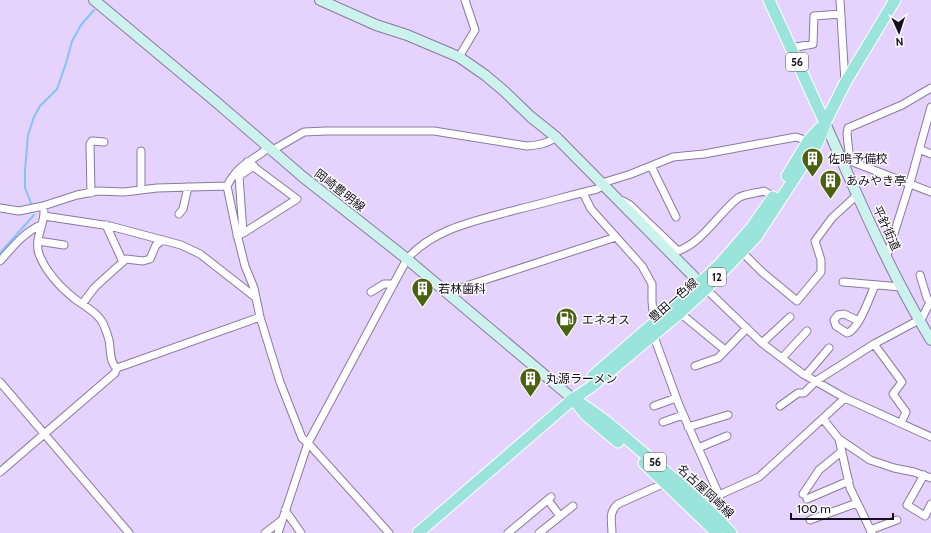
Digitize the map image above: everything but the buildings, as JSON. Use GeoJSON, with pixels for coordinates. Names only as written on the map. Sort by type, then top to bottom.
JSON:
{"type":"FeatureCollection","features":[{"type":"Feature","properties":{"kind":"main road","name":"56"},"geometry":{"type":"LineString","coordinates":[[769,0],[824,123]]}},
{"type":"Feature","properties":{"kind":"main road","name":"豊田一色線"},"geometry":{"type":"LineString","coordinates":[[418,533],[573,399],[592,387],[654,329],[742,252],[756,237],[818,142],[824,123],[845,83],[895,0]]}},
{"type":"Feature","properties":{"kind":"main road","name":"豊田一色線"},"geometry":{"type":"LineString","coordinates":[[654,329],[680,313],[703,286],[774,197],[808,141],[824,123]]}},
{"type":"Feature","properties":{"kind":"main road","name":"名古屋岡崎線"},"geometry":{"type":"LineString","coordinates":[[573,399],[586,415],[649,467],[695,510],[720,528],[731,533]]}},
{"type":"Feature","properties":{"kind":"main road","name":"名古屋岡崎線"},"geometry":{"type":"LineString","coordinates":[[573,399],[590,408],[692,495],[720,528]]}},
{"type":"Feature","properties":{"kind":"street","name":"岡崎豊明線"},"geometry":{"type":"LineString","coordinates":[[94,0],[303,178],[407,259],[573,399]]}},
{"type":"Feature","properties":{"kind":"street"},"geometry":{"type":"LineString","coordinates":[[320,0],[459,57],[485,75],[531,117],[556,137],[703,286],[762,343],[806,375],[845,398],[931,437]]}},
{"type":"Feature","properties":{"kind":"street"},"geometry":{"type":"LineString","coordinates":[[459,57],[476,30],[465,0]]}},
{"type":"Feature","properties":{"kind":"street"},"geometry":{"type":"LineString","coordinates":[[840,0],[845,83]]}},
{"type":"Feature","properties":{"kind":"street"},"geometry":{"type":"LineString","coordinates":[[791,48],[813,44],[814,16],[841,14]]}},
{"type":"Feature","properties":{"kind":"street"},"geometry":{"type":"LineString","coordinates":[[931,88],[902,105],[848,128],[846,160],[931,192]]}},
{"type":"Feature","properties":{"kind":"street"},"geometry":{"type":"LineString","coordinates":[[886,259],[910,183],[931,107]]}},
{"type":"Feature","properties":{"kind":"street","name":"平針街道"},"geometry":{"type":"LineString","coordinates":[[824,123],[846,160],[857,195],[886,259],[919,321],[931,340]]}},
{"type":"Feature","properties":{"kind":"street"},"geometry":{"type":"LineString","coordinates":[[389,533],[302,438],[280,382],[260,317],[254,288],[245,266],[240,234],[227,186],[234,173],[250,164],[270,149],[304,132],[434,131],[527,146],[550,141],[556,137]]}},
{"type":"Feature","properties":{"kind":"street"},"geometry":{"type":"LineString","coordinates":[[278,533],[308,443],[407,259],[418,247],[441,234],[489,216],[596,189],[603,184],[673,157],[704,154],[796,137],[808,141]]}},
{"type":"Feature","properties":{"kind":"street"},"geometry":{"type":"LineString","coordinates":[[91,192],[90,144],[92,141],[104,142]]}},
{"type":"Feature","properties":{"kind":"street"},"geometry":{"type":"LineString","coordinates":[[919,149],[931,154]]}},
{"type":"Feature","properties":{"kind":"street"},"geometry":{"type":"LineString","coordinates":[[141,151],[141,190]]}},
{"type":"Feature","properties":{"kind":"street"},"geometry":{"type":"LineString","coordinates":[[240,234],[297,198],[250,164]]}},
{"type":"Feature","properties":{"kind":"street"},"geometry":{"type":"LineString","coordinates":[[240,234],[239,176],[250,164]]}},
{"type":"Feature","properties":{"kind":"street"},"geometry":{"type":"LineString","coordinates":[[650,166],[676,217]]}},
{"type":"Feature","properties":{"kind":"street"},"geometry":{"type":"LineString","coordinates":[[0,208],[19,211],[43,206],[77,194],[91,192],[124,192],[227,186]]}},
{"type":"Feature","properties":{"kind":"street"},"geometry":{"type":"LineString","coordinates":[[180,214],[183,209],[188,188]]}},
{"type":"Feature","properties":{"kind":"street"},"geometry":{"type":"LineString","coordinates":[[614,196],[630,205],[678,251],[685,249],[705,232],[739,197],[764,191],[774,197]]}},
{"type":"Feature","properties":{"kind":"street"},"geometry":{"type":"LineString","coordinates":[[583,193],[591,209],[642,266],[652,284],[654,329],[676,398],[719,495],[723,511],[720,528]]}},
{"type":"Feature","properties":{"kind":"street"},"geometry":{"type":"LineString","coordinates":[[742,252],[762,272],[797,301],[821,272],[821,260],[814,241],[832,218],[857,195]]}},
{"type":"Feature","properties":{"kind":"street"},"geometry":{"type":"LineString","coordinates":[[43,206],[44,216],[38,241],[39,254],[53,279],[96,314],[102,322],[109,340],[111,358],[114,367],[117,368]]}},
{"type":"Feature","properties":{"kind":"street"},"geometry":{"type":"LineString","coordinates":[[44,216],[106,225],[180,245],[200,254],[255,297]]}},
{"type":"Feature","properties":{"kind":"street"},"geometry":{"type":"LineString","coordinates":[[0,261],[17,242],[34,228],[41,225]]}},
{"type":"Feature","properties":{"kind":"street"},"geometry":{"type":"LineString","coordinates":[[106,225],[123,262]]}},
{"type":"Feature","properties":{"kind":"street"},"geometry":{"type":"LineString","coordinates":[[452,298],[460,288],[616,237]]}},
{"type":"Feature","properties":{"kind":"street"},"geometry":{"type":"LineString","coordinates":[[82,304],[95,287],[126,259],[144,261],[150,259],[156,245],[164,240]]}},
{"type":"Feature","properties":{"kind":"street"},"geometry":{"type":"LineString","coordinates":[[38,241],[64,245]]}},
{"type":"Feature","properties":{"kind":"street"},"geometry":{"type":"LineString","coordinates":[[780,406],[798,394],[804,393],[816,381],[874,344],[919,321],[931,303],[927,298],[920,275]]}},
{"type":"Feature","properties":{"kind":"street"},"geometry":{"type":"LineString","coordinates":[[843,282],[901,287]]}},
{"type":"Feature","properties":{"kind":"street"},"geometry":{"type":"LineString","coordinates":[[371,292],[384,284],[394,284]]}},
{"type":"Feature","properties":{"kind":"street"},"geometry":{"type":"LineString","coordinates":[[858,321],[875,285]]}},
{"type":"Feature","properties":{"kind":"street"},"geometry":{"type":"LineString","coordinates":[[680,313],[725,350]]}},
{"type":"Feature","properties":{"kind":"street"},"geometry":{"type":"LineString","coordinates":[[0,472],[115,373],[117,368],[260,317]]}},
{"type":"Feature","properties":{"kind":"street"},"geometry":{"type":"LineString","coordinates":[[762,343],[790,317]]}},
{"type":"Feature","properties":{"kind":"street"},"geometry":{"type":"LineString","coordinates":[[695,366],[718,358],[747,328]]}},
{"type":"Feature","properties":{"kind":"street"},"geometry":{"type":"LineString","coordinates":[[782,358],[807,331]]}},
{"type":"Feature","properties":{"kind":"street"},"geometry":{"type":"LineString","coordinates":[[874,344],[902,382],[893,394],[906,412],[901,423]]}},
{"type":"Feature","properties":{"kind":"street"},"geometry":{"type":"LineString","coordinates":[[806,375],[829,348]]}},
{"type":"Feature","properties":{"kind":"street"},"geometry":{"type":"LineString","coordinates":[[0,382],[129,533]]}},
{"type":"Feature","properties":{"kind":"street"},"geometry":{"type":"LineString","coordinates":[[654,406],[676,398]]}},
{"type":"Feature","properties":{"kind":"street"},"geometry":{"type":"LineString","coordinates":[[719,495],[759,477],[845,398]]}},
{"type":"Feature","properties":{"kind":"street"},"geometry":{"type":"LineString","coordinates":[[663,422],[683,414]]}},
{"type":"Feature","properties":{"kind":"street"},"geometry":{"type":"LineString","coordinates":[[688,427],[728,415]]}},
{"type":"Feature","properties":{"kind":"street"},"geometry":{"type":"LineString","coordinates":[[823,418],[839,439],[870,460],[931,478]]}},
{"type":"Feature","properties":{"kind":"street"},"geometry":{"type":"LineString","coordinates":[[698,448],[727,436]]}},
{"type":"Feature","properties":{"kind":"street"},"geometry":{"type":"LineString","coordinates":[[839,439],[850,488],[871,531],[897,520]]}},
{"type":"Feature","properties":{"kind":"street"},"geometry":{"type":"LineString","coordinates":[[841,452],[819,470],[805,497],[849,481]]}},
{"type":"Feature","properties":{"kind":"street"},"geometry":{"type":"LineString","coordinates":[[924,475],[907,505],[925,516],[931,504]]}},
{"type":"Feature","properties":{"kind":"street"},"geometry":{"type":"LineString","coordinates":[[610,532],[613,508],[618,504],[665,483]]}},
{"type":"Feature","properties":{"kind":"street"},"geometry":{"type":"LineString","coordinates":[[508,533],[550,499],[560,516]]}},
{"type":"Feature","properties":{"kind":"street"},"geometry":{"type":"LineString","coordinates":[[810,520],[857,503]]}},
{"type":"Feature","properties":{"kind":"street"},"geometry":{"type":"LineString","coordinates":[[539,533],[573,506]]}},
{"type":"Feature","properties":{"kind":"street"},"geometry":{"type":"LineString","coordinates":[[285,510],[301,533]]}},
{"type":"Feature","properties":{"kind":"street"},"geometry":{"type":"LineString","coordinates":[[265,533],[282,520]]}},
{"type":"Feature","properties":{"kind":"waterway"},"geometry":{"type":"LineString","coordinates":[[31,203],[25,188],[28,135],[34,117],[40,106],[57,89],[72,41],[81,25],[94,10]]}},
{"type":"Feature","properties":{"kind":"waterway"},"geometry":{"type":"LineString","coordinates":[[0,253],[34,215]]}},
{"type":"Feature","properties":{"kind":"place","name":"佐鳴予備校"},"geometry":{"type":"Point","coordinates":[813,178]}},
{"type":"Feature","properties":{"kind":"place","name":"あみやき亭"},"geometry":{"type":"Point","coordinates":[831,200]}},
{"type":"Feature","properties":{"kind":"place","name":"若林歯科"},"geometry":{"type":"Point","coordinates":[423,308]}},
{"type":"Feature","properties":{"kind":"place","name":"エネオス"},"geometry":{"type":"Point","coordinates":[566,338]}},
{"type":"Feature","properties":{"kind":"place","name":"丸源ラーメン"},"geometry":{"type":"Point","coordinates":[530,398]}}]}
